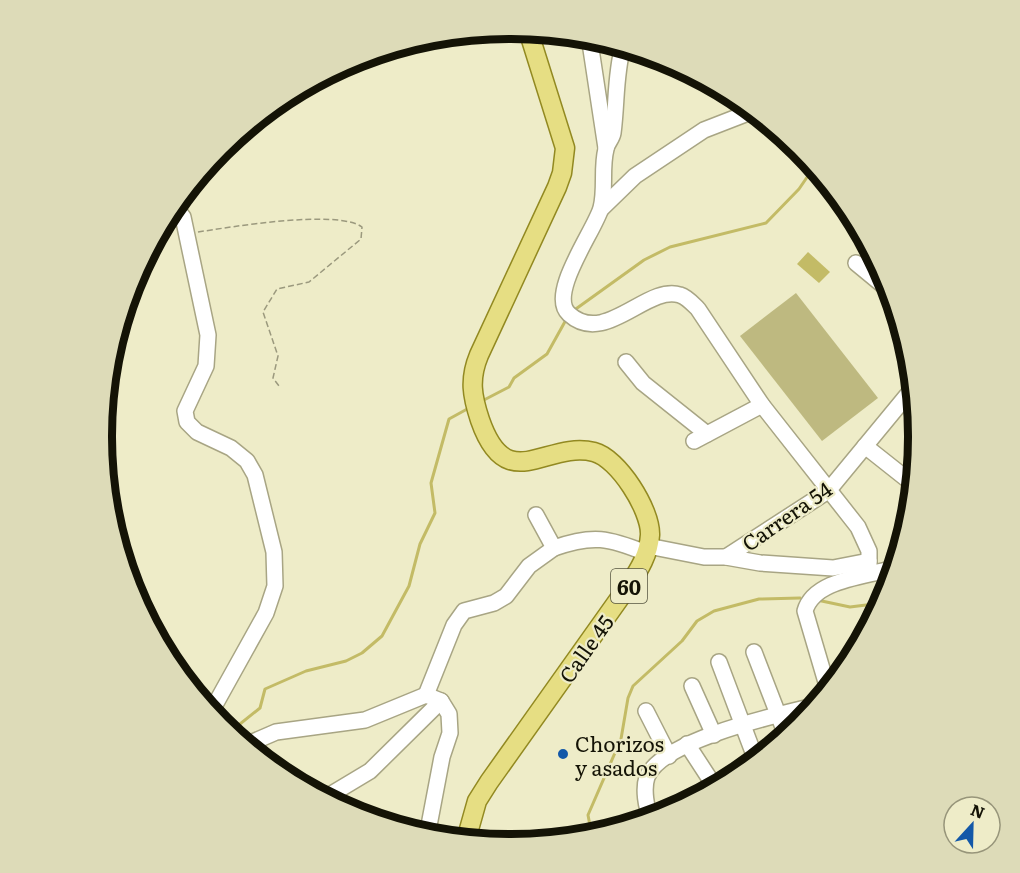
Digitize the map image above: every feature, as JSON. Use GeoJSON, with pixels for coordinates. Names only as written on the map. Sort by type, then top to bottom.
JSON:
{"type":"FeatureCollection","features":[{"type":"Feature","properties":{"kind":"main road","name":"60"},"geometry":{"type":"LineString","coordinates":[[531,40],[565,148],[564,161],[557,187],[479,355],[472,373],[471,387],[489,444],[508,459],[520,462],[584,451],[611,460],[644,510],[649,523],[647,549]]}},
{"type":"Feature","properties":{"kind":"main road","name":"Calle 45"},"geometry":{"type":"LineString","coordinates":[[468,832],[477,801],[489,782],[629,585],[647,549]]}},
{"type":"Feature","properties":{"kind":"street"},"geometry":{"type":"LineString","coordinates":[[591,48],[606,148],[601,209]]}},
{"type":"Feature","properties":{"kind":"street"},"geometry":{"type":"LineString","coordinates":[[606,148],[613,135],[616,72],[621,55]]}},
{"type":"Feature","properties":{"kind":"street"},"geometry":{"type":"LineString","coordinates":[[743,115],[704,130],[635,176],[601,209],[572,268],[564,290],[566,309],[570,314],[586,322],[603,322],[657,297],[679,294],[698,309],[762,405],[858,527],[869,551],[866,568],[855,579],[822,588],[809,600],[805,611],[825,678]]}},
{"type":"Feature","properties":{"kind":"street"},"geometry":{"type":"LineString","coordinates":[[181,214],[187,234],[208,335],[206,366],[184,411],[187,422],[197,432],[231,448],[247,461],[255,475],[274,552],[275,586],[266,614],[216,704]]}},
{"type":"Feature","properties":{"kind":"street"},"geometry":{"type":"LineString","coordinates":[[856,263],[872,272]]}},
{"type":"Feature","properties":{"kind":"street"},"geometry":{"type":"LineString","coordinates":[[626,362],[643,383],[700,437],[762,405]]}},
{"type":"Feature","properties":{"kind":"street","name":"Carrera 54"},"geometry":{"type":"LineString","coordinates":[[726,557],[828,490],[905,397]]}},
{"type":"Feature","properties":{"kind":"street"},"geometry":{"type":"LineString","coordinates":[[865,446],[905,478]]}},
{"type":"Feature","properties":{"kind":"street"},"geometry":{"type":"LineString","coordinates":[[536,515],[554,548]]}},
{"type":"Feature","properties":{"kind":"street"},"geometry":{"type":"LineString","coordinates":[[255,741],[276,732],[365,720],[426,694],[454,626],[464,611],[494,603],[506,596],[529,566],[554,548],[582,539],[613,540],[647,549],[704,558],[726,557],[833,568],[885,568]]}},
{"type":"Feature","properties":{"kind":"street"},"geometry":{"type":"LineString","coordinates":[[754,652],[782,726]]}},
{"type":"Feature","properties":{"kind":"street"},"geometry":{"type":"LineString","coordinates":[[718,662],[752,752]]}},
{"type":"Feature","properties":{"kind":"street"},"geometry":{"type":"LineString","coordinates":[[692,686],[714,735]]}},
{"type":"Feature","properties":{"kind":"street"},"geometry":{"type":"LineString","coordinates":[[426,694],[441,701],[449,714],[450,733],[442,757],[429,825]]}},
{"type":"Feature","properties":{"kind":"street"},"geometry":{"type":"LineString","coordinates":[[334,793],[370,771],[441,701]]}},
{"type":"Feature","properties":{"kind":"street"},"geometry":{"type":"LineString","coordinates":[[649,809],[646,778],[656,764],[687,744],[799,710]]}},
{"type":"Feature","properties":{"kind":"street"},"geometry":{"type":"LineString","coordinates":[[646,711],[669,756]]}},
{"type":"Feature","properties":{"kind":"street"},"geometry":{"type":"LineString","coordinates":[[687,744],[710,780]]}},
{"type":"Feature","properties":{"kind":"path"},"geometry":{"type":"LineString","coordinates":[[187,234],[262,222],[349,220],[362,228],[362,239],[309,282],[277,290],[267,304],[263,312],[278,356],[273,378],[279,386]]}},
{"type":"Feature","properties":{"kind":"shaded area"},"geometry":{"type":"Polygon","coordinates":[[[808,252],[830,272],[819,283],[797,264],[808,252]]]}},
{"type":"Feature","properties":{"kind":"shaded area"},"geometry":{"type":"Polygon","coordinates":[[[796,293],[878,398],[822,441],[740,336],[796,293]]]}},
{"type":"Feature","properties":{"kind":"waterway"},"geometry":{"type":"LineString","coordinates":[[573,311],[644,260],[670,247],[766,223],[799,189],[809,174]]}},
{"type":"Feature","properties":{"kind":"waterway"},"geometry":{"type":"LineString","coordinates":[[482,401],[509,387],[514,378],[547,354],[567,318]]}},
{"type":"Feature","properties":{"kind":"waterway"},"geometry":{"type":"LineString","coordinates":[[238,726],[260,708],[265,689],[306,671],[346,661],[362,653],[382,636],[409,586],[420,544],[435,513],[431,483],[449,419],[469,408]]}},
{"type":"Feature","properties":{"kind":"waterway"},"geometry":{"type":"LineString","coordinates":[[590,826],[588,815],[621,739],[628,698],[633,686],[682,641],[697,621],[714,611],[759,599],[800,598]]}},
{"type":"Feature","properties":{"kind":"waterway"},"geometry":{"type":"LineString","coordinates":[[817,600],[850,607],[870,604]]}},
{"type":"Feature","properties":{"kind":"place","name":"Chorizos y asados"},"geometry":{"type":"Point","coordinates":[563,754]}}]}
